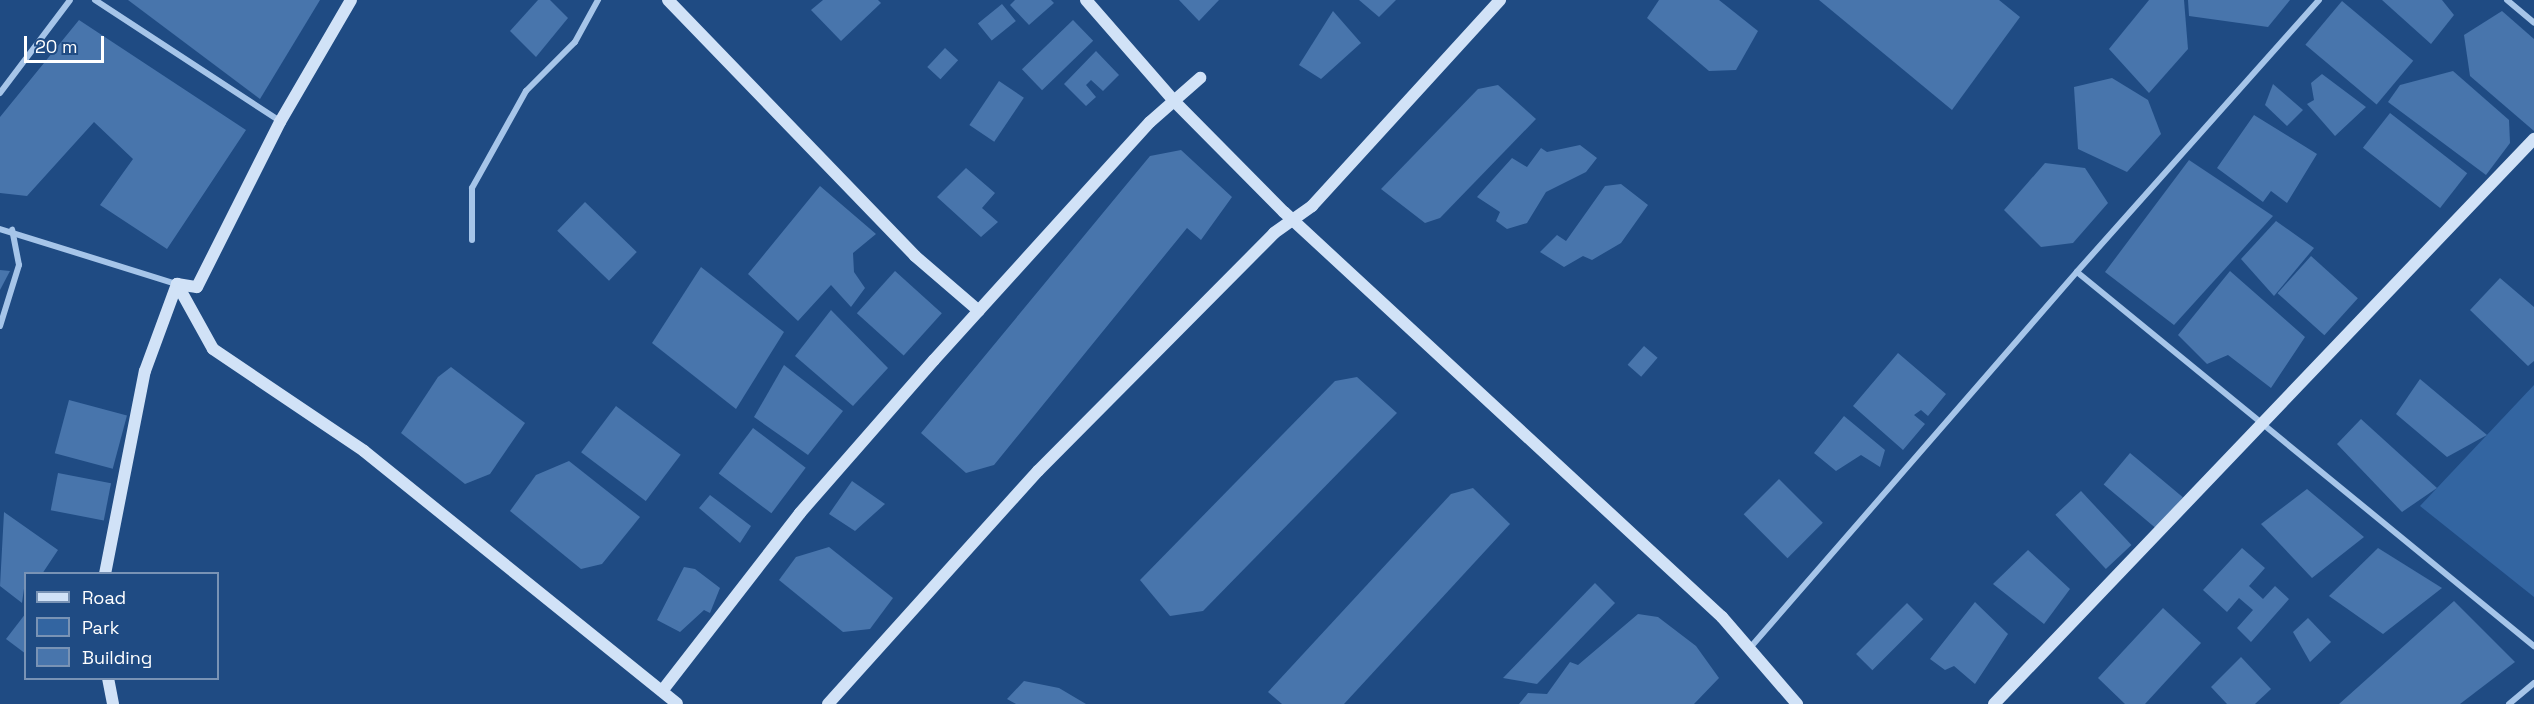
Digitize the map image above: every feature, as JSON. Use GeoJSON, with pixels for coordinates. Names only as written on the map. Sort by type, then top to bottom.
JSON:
{"type":"FeatureCollection","features":[{"type":"Feature","properties":{"kind":"street"},"geometry":{"type":"LineString","coordinates":[[0,93],[70,0]]}},
{"type":"Feature","properties":{"kind":"street"},"geometry":{"type":"LineString","coordinates":[[95,0],[280,122]]}},
{"type":"Feature","properties":{"kind":"street"},"geometry":{"type":"LineString","coordinates":[[0,229],[12,230],[177,284],[197,287],[280,122],[351,0]]}},
{"type":"Feature","properties":{"kind":"street"},"geometry":{"type":"LineString","coordinates":[[472,240],[472,188],[526,91],[575,42],[598,0]]}},
{"type":"Feature","properties":{"kind":"street"},"geometry":{"type":"LineString","coordinates":[[668,0],[915,256],[979,311]]}},
{"type":"Feature","properties":{"kind":"street"},"geometry":{"type":"LineString","coordinates":[[1086,0],[1174,101],[1293,219],[1722,617],[1797,704]]}},
{"type":"Feature","properties":{"kind":"street"},"geometry":{"type":"LineString","coordinates":[[828,704],[1038,471],[1293,219],[1312,206],[1500,0]]}},
{"type":"Feature","properties":{"kind":"street"},"geometry":{"type":"LineString","coordinates":[[1749,649],[2077,272],[2319,0]]}},
{"type":"Feature","properties":{"kind":"street"},"geometry":{"type":"LineString","coordinates":[[2507,0],[2534,23]]}},
{"type":"Feature","properties":{"kind":"street"},"geometry":{"type":"LineString","coordinates":[[662,691],[800,513],[979,311],[1174,101],[1200,78]]}},
{"type":"Feature","properties":{"kind":"street"},"geometry":{"type":"LineString","coordinates":[[1994,704],[2534,139]]}},
{"type":"Feature","properties":{"kind":"street"},"geometry":{"type":"LineString","coordinates":[[0,326],[19,265],[12,230]]}},
{"type":"Feature","properties":{"kind":"street"},"geometry":{"type":"LineString","coordinates":[[2077,272],[2534,646]]}},
{"type":"Feature","properties":{"kind":"street"},"geometry":{"type":"LineString","coordinates":[[105,572],[145,372],[177,284]]}},
{"type":"Feature","properties":{"kind":"street"},"geometry":{"type":"LineString","coordinates":[[177,284],[213,349],[364,451],[677,704]]}},
{"type":"Feature","properties":{"kind":"street"},"geometry":{"type":"LineString","coordinates":[[108,680],[113,704]]}},
{"type":"Feature","properties":{"kind":"street"},"geometry":{"type":"LineString","coordinates":[[2508,704],[2534,683]]}},
{"type":"Feature","properties":{"kind":"green space"},"geometry":{"type":"Polygon","coordinates":[[[2534,385],[2534,597],[2420,506],[2534,385]]]}},
{"type":"Feature","properties":{"kind":"building"},"geometry":{"type":"Polygon","coordinates":[[[128,0],[320,0],[260,99],[128,0]]]}},
{"type":"Feature","properties":{"kind":"building"},"geometry":{"type":"Polygon","coordinates":[[[538,0],[550,0],[568,18],[536,57],[510,31],[538,0]]]}},
{"type":"Feature","properties":{"kind":"building"},"geometry":{"type":"Polygon","coordinates":[[[823,0],[878,0],[881,3],[841,41],[811,10],[823,0]]]}},
{"type":"Feature","properties":{"kind":"building"},"geometry":{"type":"Polygon","coordinates":[[[1015,0],[1051,0],[1054,3],[1029,25],[1010,5],[1015,0]]]}},
{"type":"Feature","properties":{"kind":"building"},"geometry":{"type":"Polygon","coordinates":[[[1179,0],[1219,0],[1199,21],[1179,0]]]}},
{"type":"Feature","properties":{"kind":"building"},"geometry":{"type":"Polygon","coordinates":[[[1359,0],[1396,0],[1379,17],[1359,0]]]}},
{"type":"Feature","properties":{"kind":"building"},"geometry":{"type":"Polygon","coordinates":[[[1659,0],[1719,0],[1758,31],[1736,70],[1709,71],[1647,18],[1659,0]]]}},
{"type":"Feature","properties":{"kind":"building"},"geometry":{"type":"Polygon","coordinates":[[[1819,0],[1999,0],[2020,17],[1952,110],[1819,0]]]}},
{"type":"Feature","properties":{"kind":"building"},"geometry":{"type":"Polygon","coordinates":[[[2149,0],[2184,0],[2188,49],[2149,93],[2109,49],[2149,0]]]}},
{"type":"Feature","properties":{"kind":"building"},"geometry":{"type":"Polygon","coordinates":[[[2188,0],[2290,0],[2268,27],[2189,16],[2188,0]]]}},
{"type":"Feature","properties":{"kind":"building"},"geometry":{"type":"Polygon","coordinates":[[[2382,0],[2442,0],[2454,15],[2431,44],[2382,0]]]}},
{"type":"Feature","properties":{"kind":"building"},"geometry":{"type":"Polygon","coordinates":[[[2342,1],[2413,61],[2377,104],[2305,45],[2342,1]]]}},
{"type":"Feature","properties":{"kind":"building"},"geometry":{"type":"Polygon","coordinates":[[[1002,4],[1016,21],[992,41],[978,24],[1002,4]]]}},
{"type":"Feature","properties":{"kind":"building"},"geometry":{"type":"Polygon","coordinates":[[[1333,11],[1361,43],[1321,79],[1299,65],[1333,11]]]}},
{"type":"Feature","properties":{"kind":"building"},"geometry":{"type":"Polygon","coordinates":[[[2502,11],[2534,39],[2534,131],[2470,76],[2464,35],[2502,11]]]}},
{"type":"Feature","properties":{"kind":"building"},"geometry":{"type":"Polygon","coordinates":[[[79,20],[246,130],[167,249],[100,205],[133,159],[94,122],[27,196],[0,193],[0,117],[79,20]]]}},
{"type":"Feature","properties":{"kind":"building"},"geometry":{"type":"Polygon","coordinates":[[[1073,20],[1093,41],[1042,90],[1022,69],[1073,20]]]}},
{"type":"Feature","properties":{"kind":"building"},"geometry":{"type":"Polygon","coordinates":[[[945,48],[958,60],[940,79],[927,67],[945,48]]]}},
{"type":"Feature","properties":{"kind":"building"},"geometry":{"type":"Polygon","coordinates":[[[1096,51],[1119,75],[1103,91],[1091,80],[1086,85],[1096,97],[1086,106],[1064,84],[1096,51]]]}},
{"type":"Feature","properties":{"kind":"building"},"geometry":{"type":"Polygon","coordinates":[[[2453,71],[2509,120],[2510,143],[2486,175],[2388,102],[2400,85],[2453,71]]]}},
{"type":"Feature","properties":{"kind":"building"},"geometry":{"type":"Polygon","coordinates":[[[2322,74],[2366,107],[2335,136],[2307,104],[2314,100],[2311,83],[2322,74]]]}},
{"type":"Feature","properties":{"kind":"building"},"geometry":{"type":"Polygon","coordinates":[[[2112,78],[2148,100],[2161,134],[2127,172],[2078,149],[2074,87],[2112,78]]]}},
{"type":"Feature","properties":{"kind":"building"},"geometry":{"type":"Polygon","coordinates":[[[999,81],[1024,98],[994,142],[969,125],[999,81]]]}},
{"type":"Feature","properties":{"kind":"building"},"geometry":{"type":"Polygon","coordinates":[[[2273,84],[2303,110],[2287,126],[2265,105],[2273,84]]]}},
{"type":"Feature","properties":{"kind":"building"},"geometry":{"type":"Polygon","coordinates":[[[1498,85],[1536,119],[1440,218],[1425,223],[1381,189],[1478,89],[1498,85]]]}},
{"type":"Feature","properties":{"kind":"building"},"geometry":{"type":"Polygon","coordinates":[[[2390,113],[2467,173],[2440,208],[2363,148],[2390,113]]]}},
{"type":"Feature","properties":{"kind":"building"},"geometry":{"type":"Polygon","coordinates":[[[2254,115],[2317,154],[2287,203],[2271,191],[2263,202],[2217,168],[2254,115]]]}},
{"type":"Feature","properties":{"kind":"building"},"geometry":{"type":"Polygon","coordinates":[[[1580,145],[1597,158],[1586,172],[1546,192],[1527,223],[1507,229],[1496,221],[1500,212],[1477,197],[1512,158],[1527,167],[1541,148],[1547,152],[1580,145]]]}},
{"type":"Feature","properties":{"kind":"building"},"geometry":{"type":"Polygon","coordinates":[[[1181,150],[1232,197],[1201,240],[1187,228],[994,465],[966,473],[921,433],[1150,156],[1181,150]]]}},
{"type":"Feature","properties":{"kind":"building"},"geometry":{"type":"Polygon","coordinates":[[[2189,160],[2273,216],[2174,325],[2105,272],[2189,160]]]}},
{"type":"Feature","properties":{"kind":"building"},"geometry":{"type":"Polygon","coordinates":[[[2045,163],[2085,168],[2108,203],[2073,243],[2041,247],[2004,210],[2045,163]]]}},
{"type":"Feature","properties":{"kind":"building"},"geometry":{"type":"Polygon","coordinates":[[[966,168],[995,193],[982,208],[998,222],[981,237],[937,197],[966,168]]]}},
{"type":"Feature","properties":{"kind":"building"},"geometry":{"type":"Polygon","coordinates":[[[1621,184],[1648,205],[1621,243],[1592,260],[1583,256],[1564,267],[1540,252],[1557,235],[1566,241],[1605,186],[1621,184]]]}},
{"type":"Feature","properties":{"kind":"building"},"geometry":{"type":"Polygon","coordinates":[[[820,186],[876,234],[853,253],[854,272],[865,288],[851,307],[831,285],[798,321],[748,274],[820,186]]]}},
{"type":"Feature","properties":{"kind":"building"},"geometry":{"type":"Polygon","coordinates":[[[585,202],[637,252],[609,281],[557,231],[585,202]]]}},
{"type":"Feature","properties":{"kind":"building"},"geometry":{"type":"Polygon","coordinates":[[[2276,221],[2314,248],[2274,296],[2241,259],[2276,221]]]}},
{"type":"Feature","properties":{"kind":"building"},"geometry":{"type":"Polygon","coordinates":[[[2311,256],[2358,298],[2324,335],[2278,293],[2311,256]]]}},
{"type":"Feature","properties":{"kind":"building"},"geometry":{"type":"Polygon","coordinates":[[[701,267],[784,332],[736,409],[652,343],[701,267]]]}},
{"type":"Feature","properties":{"kind":"building"},"geometry":{"type":"Polygon","coordinates":[[[0,270],[10,271],[0,290],[0,270]]]}},
{"type":"Feature","properties":{"kind":"building"},"geometry":{"type":"Polygon","coordinates":[[[895,271],[942,313],[904,356],[857,313],[895,271]]]}},
{"type":"Feature","properties":{"kind":"building"},"geometry":{"type":"Polygon","coordinates":[[[2230,271],[2305,337],[2271,388],[2228,355],[2207,364],[2178,335],[2230,271]]]}},
{"type":"Feature","properties":{"kind":"building"},"geometry":{"type":"Polygon","coordinates":[[[2500,278],[2534,307],[2534,361],[2528,366],[2470,310],[2500,278]]]}},
{"type":"Feature","properties":{"kind":"building"},"geometry":{"type":"Polygon","coordinates":[[[831,310],[888,368],[853,406],[795,356],[831,310]]]}},
{"type":"Feature","properties":{"kind":"building"},"geometry":{"type":"Polygon","coordinates":[[[1644,346],[1658,358],[1641,377],[1628,365],[1644,346]]]}},
{"type":"Feature","properties":{"kind":"building"},"geometry":{"type":"Polygon","coordinates":[[[1898,353],[1946,394],[1928,416],[1921,410],[1914,415],[1925,424],[1903,450],[1853,406],[1898,353]]]}},
{"type":"Feature","properties":{"kind":"building"},"geometry":{"type":"Polygon","coordinates":[[[784,365],[843,411],[808,455],[754,417],[784,365]]]}},
{"type":"Feature","properties":{"kind":"building"},"geometry":{"type":"Polygon","coordinates":[[[451,367],[525,423],[490,474],[465,484],[401,433],[438,377],[451,367]]]}},
{"type":"Feature","properties":{"kind":"building"},"geometry":{"type":"Polygon","coordinates":[[[1357,377],[1397,413],[1203,611],[1170,616],[1140,580],[1335,381],[1357,377]]]}},
{"type":"Feature","properties":{"kind":"building"},"geometry":{"type":"Polygon","coordinates":[[[2420,379],[2487,435],[2447,457],[2396,414],[2420,379]]]}},
{"type":"Feature","properties":{"kind":"building"},"geometry":{"type":"Polygon","coordinates":[[[69,400],[127,416],[113,469],[55,453],[69,400]]]}},
{"type":"Feature","properties":{"kind":"building"},"geometry":{"type":"Polygon","coordinates":[[[616,406],[681,455],[646,501],[581,452],[616,406]]]}},
{"type":"Feature","properties":{"kind":"building"},"geometry":{"type":"Polygon","coordinates":[[[1844,416],[1885,450],[1880,467],[1861,455],[1836,471],[1814,453],[1844,416]]]}},
{"type":"Feature","properties":{"kind":"building"},"geometry":{"type":"Polygon","coordinates":[[[2361,419],[2437,488],[2402,512],[2337,444],[2361,419]]]}},
{"type":"Feature","properties":{"kind":"building"},"geometry":{"type":"Polygon","coordinates":[[[753,428],[806,468],[771,513],[719,474],[753,428]]]}},
{"type":"Feature","properties":{"kind":"building"},"geometry":{"type":"Polygon","coordinates":[[[2130,453],[2183,497],[2157,529],[2104,484],[2130,453]]]}},
{"type":"Feature","properties":{"kind":"building"},"geometry":{"type":"Polygon","coordinates":[[[569,461],[640,517],[602,564],[581,569],[510,511],[536,475],[569,461]]]}},
{"type":"Feature","properties":{"kind":"building"},"geometry":{"type":"Polygon","coordinates":[[[58,473],[111,483],[104,521],[51,510],[58,473]]]}},
{"type":"Feature","properties":{"kind":"building"},"geometry":{"type":"Polygon","coordinates":[[[1779,479],[1823,523],[1787,558],[1744,514],[1779,479]]]}},
{"type":"Feature","properties":{"kind":"building"},"geometry":{"type":"Polygon","coordinates":[[[852,481],[885,504],[855,531],[829,514],[852,481]]]}},
{"type":"Feature","properties":{"kind":"building"},"geometry":{"type":"Polygon","coordinates":[[[1473,488],[1510,524],[1344,704],[1282,704],[1268,692],[1451,494],[1473,488]]]}},
{"type":"Feature","properties":{"kind":"building"},"geometry":{"type":"Polygon","coordinates":[[[2307,489],[2364,537],[2312,578],[2261,524],[2307,489]]]}},
{"type":"Feature","properties":{"kind":"building"},"geometry":{"type":"Polygon","coordinates":[[[2081,491],[2131,545],[2106,569],[2055,515],[2081,491]]]}},
{"type":"Feature","properties":{"kind":"building"},"geometry":{"type":"Polygon","coordinates":[[[710,495],[751,526],[740,543],[699,508],[710,495]]]}},
{"type":"Feature","properties":{"kind":"building"},"geometry":{"type":"Polygon","coordinates":[[[4,512],[58,550],[43,572],[24,572],[22,603],[0,586],[4,512]]]}},
{"type":"Feature","properties":{"kind":"building"},"geometry":{"type":"Polygon","coordinates":[[[829,547],[893,598],[870,629],[843,632],[779,580],[796,557],[829,547]]]}},
{"type":"Feature","properties":{"kind":"building"},"geometry":{"type":"Polygon","coordinates":[[[2242,548],[2265,568],[2249,586],[2263,599],[2275,586],[2289,599],[2251,642],[2237,628],[2253,610],[2239,598],[2227,612],[2203,590],[2242,548]]]}},
{"type":"Feature","properties":{"kind":"building"},"geometry":{"type":"Polygon","coordinates":[[[2378,548],[2442,588],[2383,634],[2329,596],[2378,548]]]}},
{"type":"Feature","properties":{"kind":"building"},"geometry":{"type":"Polygon","coordinates":[[[2028,550],[2070,589],[2044,624],[1993,584],[2028,550]]]}},
{"type":"Feature","properties":{"kind":"building"},"geometry":{"type":"Polygon","coordinates":[[[684,567],[695,569],[720,588],[710,613],[704,610],[680,632],[657,620],[684,567]]]}},
{"type":"Feature","properties":{"kind":"building"},"geometry":{"type":"Polygon","coordinates":[[[1595,583],[1615,603],[1537,684],[1503,678],[1595,583]]]}},
{"type":"Feature","properties":{"kind":"building"},"geometry":{"type":"Polygon","coordinates":[[[2454,601],[2515,662],[2460,704],[2339,704],[2454,601]]]}},
{"type":"Feature","properties":{"kind":"building"},"geometry":{"type":"Polygon","coordinates":[[[1975,602],[2008,634],[1975,684],[1954,666],[1945,670],[1930,659],[1975,602]]]}},
{"type":"Feature","properties":{"kind":"building"},"geometry":{"type":"Polygon","coordinates":[[[1907,603],[1923,619],[1872,670],[1856,654],[1907,603]]]}},
{"type":"Feature","properties":{"kind":"building"},"geometry":{"type":"Polygon","coordinates":[[[2163,608],[2201,643],[2145,704],[2125,704],[2098,678],[2163,608]]]}},
{"type":"Feature","properties":{"kind":"building"},"geometry":{"type":"Polygon","coordinates":[[[1638,614],[1658,617],[1696,646],[1719,678],[1694,704],[1519,704],[1528,693],[1547,694],[1570,662],[1578,665],[1638,614]]]}},
{"type":"Feature","properties":{"kind":"building"},"geometry":{"type":"Polygon","coordinates":[[[24,616],[24,652],[6,639],[24,616]]]}},
{"type":"Feature","properties":{"kind":"building"},"geometry":{"type":"Polygon","coordinates":[[[2308,618],[2331,642],[2310,662],[2293,632],[2308,618]]]}},
{"type":"Feature","properties":{"kind":"building"},"geometry":{"type":"Polygon","coordinates":[[[2241,657],[2271,689],[2255,704],[2227,704],[2211,687],[2241,657]]]}},
{"type":"Feature","properties":{"kind":"building"},"geometry":{"type":"Polygon","coordinates":[[[1024,681],[1059,688],[1086,704],[1016,704],[1007,699],[1024,681]]]}}]}
